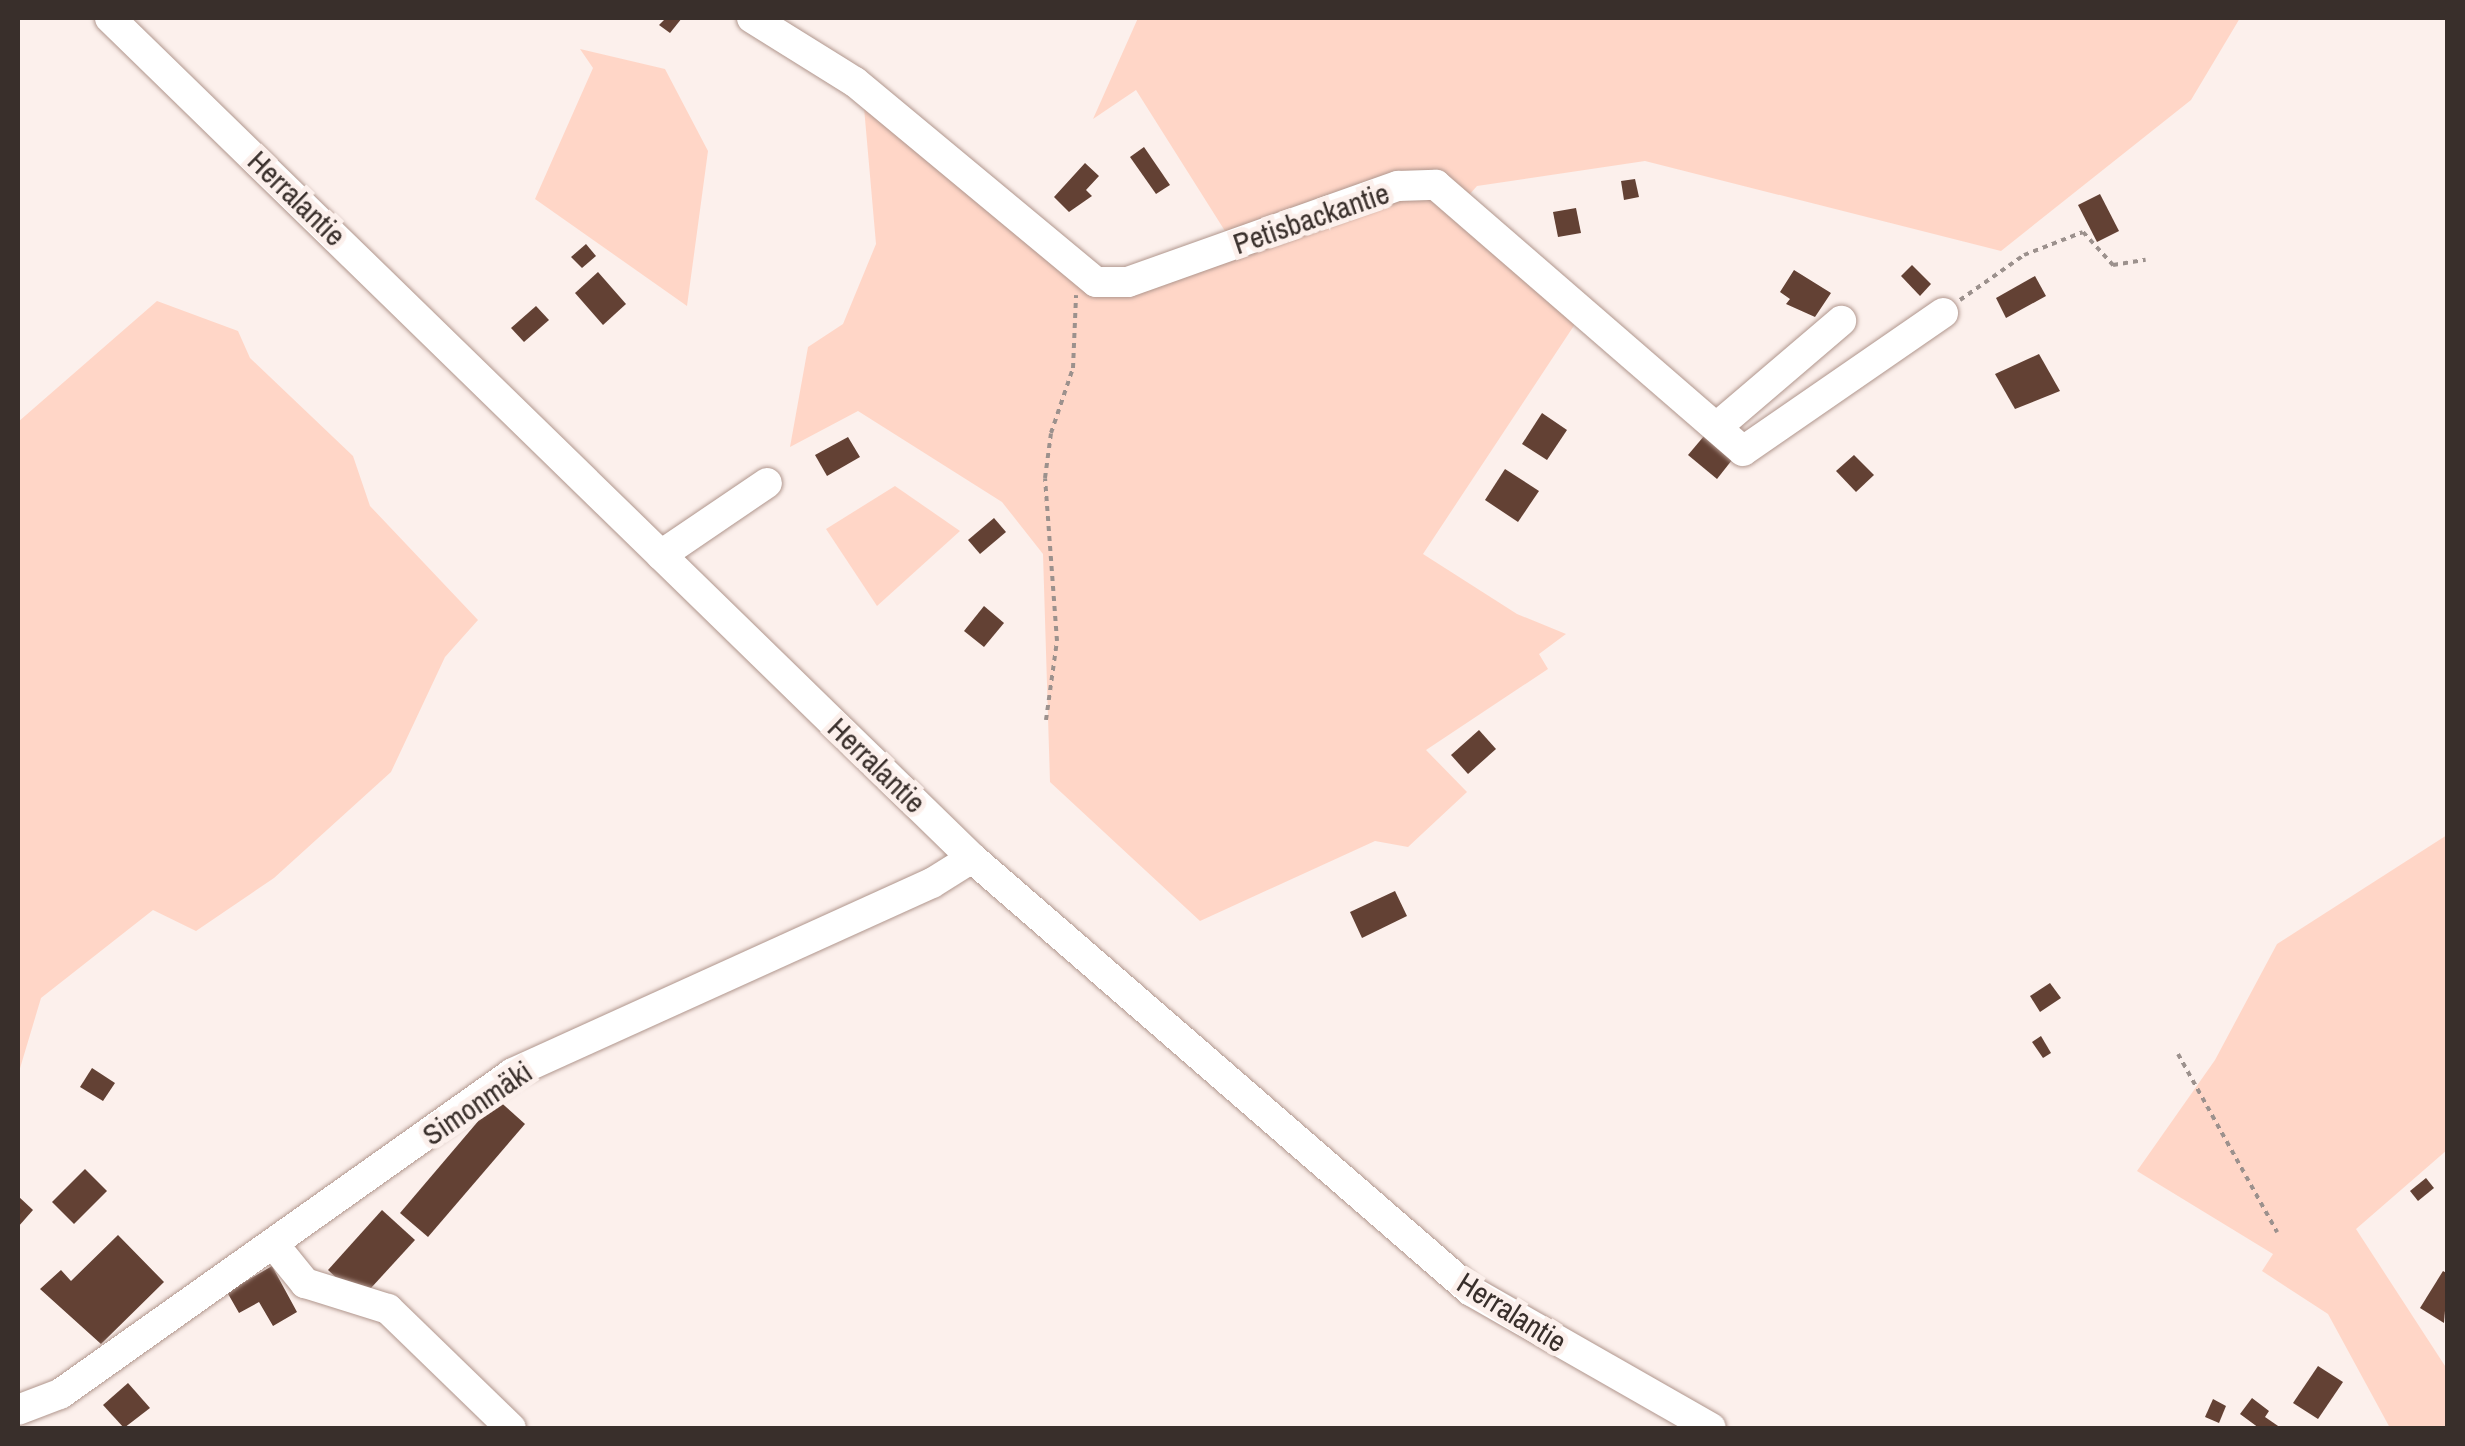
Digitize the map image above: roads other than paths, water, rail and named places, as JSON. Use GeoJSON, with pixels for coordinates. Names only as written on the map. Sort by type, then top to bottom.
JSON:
{"type":"FeatureCollection","features":[{"type":"Feature","properties":{"kind":"street","name":"Herralantie"},"geometry":{"type":"LineString","coordinates":[[110,18],[972,858],[1470,1291],[1711,1428]]}},
{"type":"Feature","properties":{"kind":"street","name":"Petisbackantie"},"geometry":{"type":"LineString","coordinates":[[752,18],[856,82],[1096,282],[1128,282],[1398,186],[1436,185],[1743,451],[1944,313]]}},
{"type":"Feature","properties":{"kind":"street"},"geometry":{"type":"LineString","coordinates":[[1718,426],[1840,321]]}},
{"type":"Feature","properties":{"kind":"street"},"geometry":{"type":"LineString","coordinates":[[661,554],[767,484]]}},
{"type":"Feature","properties":{"kind":"street","name":"Simonmäki"},"geometry":{"type":"LineString","coordinates":[[18,1410],[60,1394],[275,1246],[514,1072],[932,883],[972,858]]}},
{"type":"Feature","properties":{"kind":"street"},"geometry":{"type":"LineString","coordinates":[[275,1246],[306,1284],[388,1310],[511,1428]]}}]}
